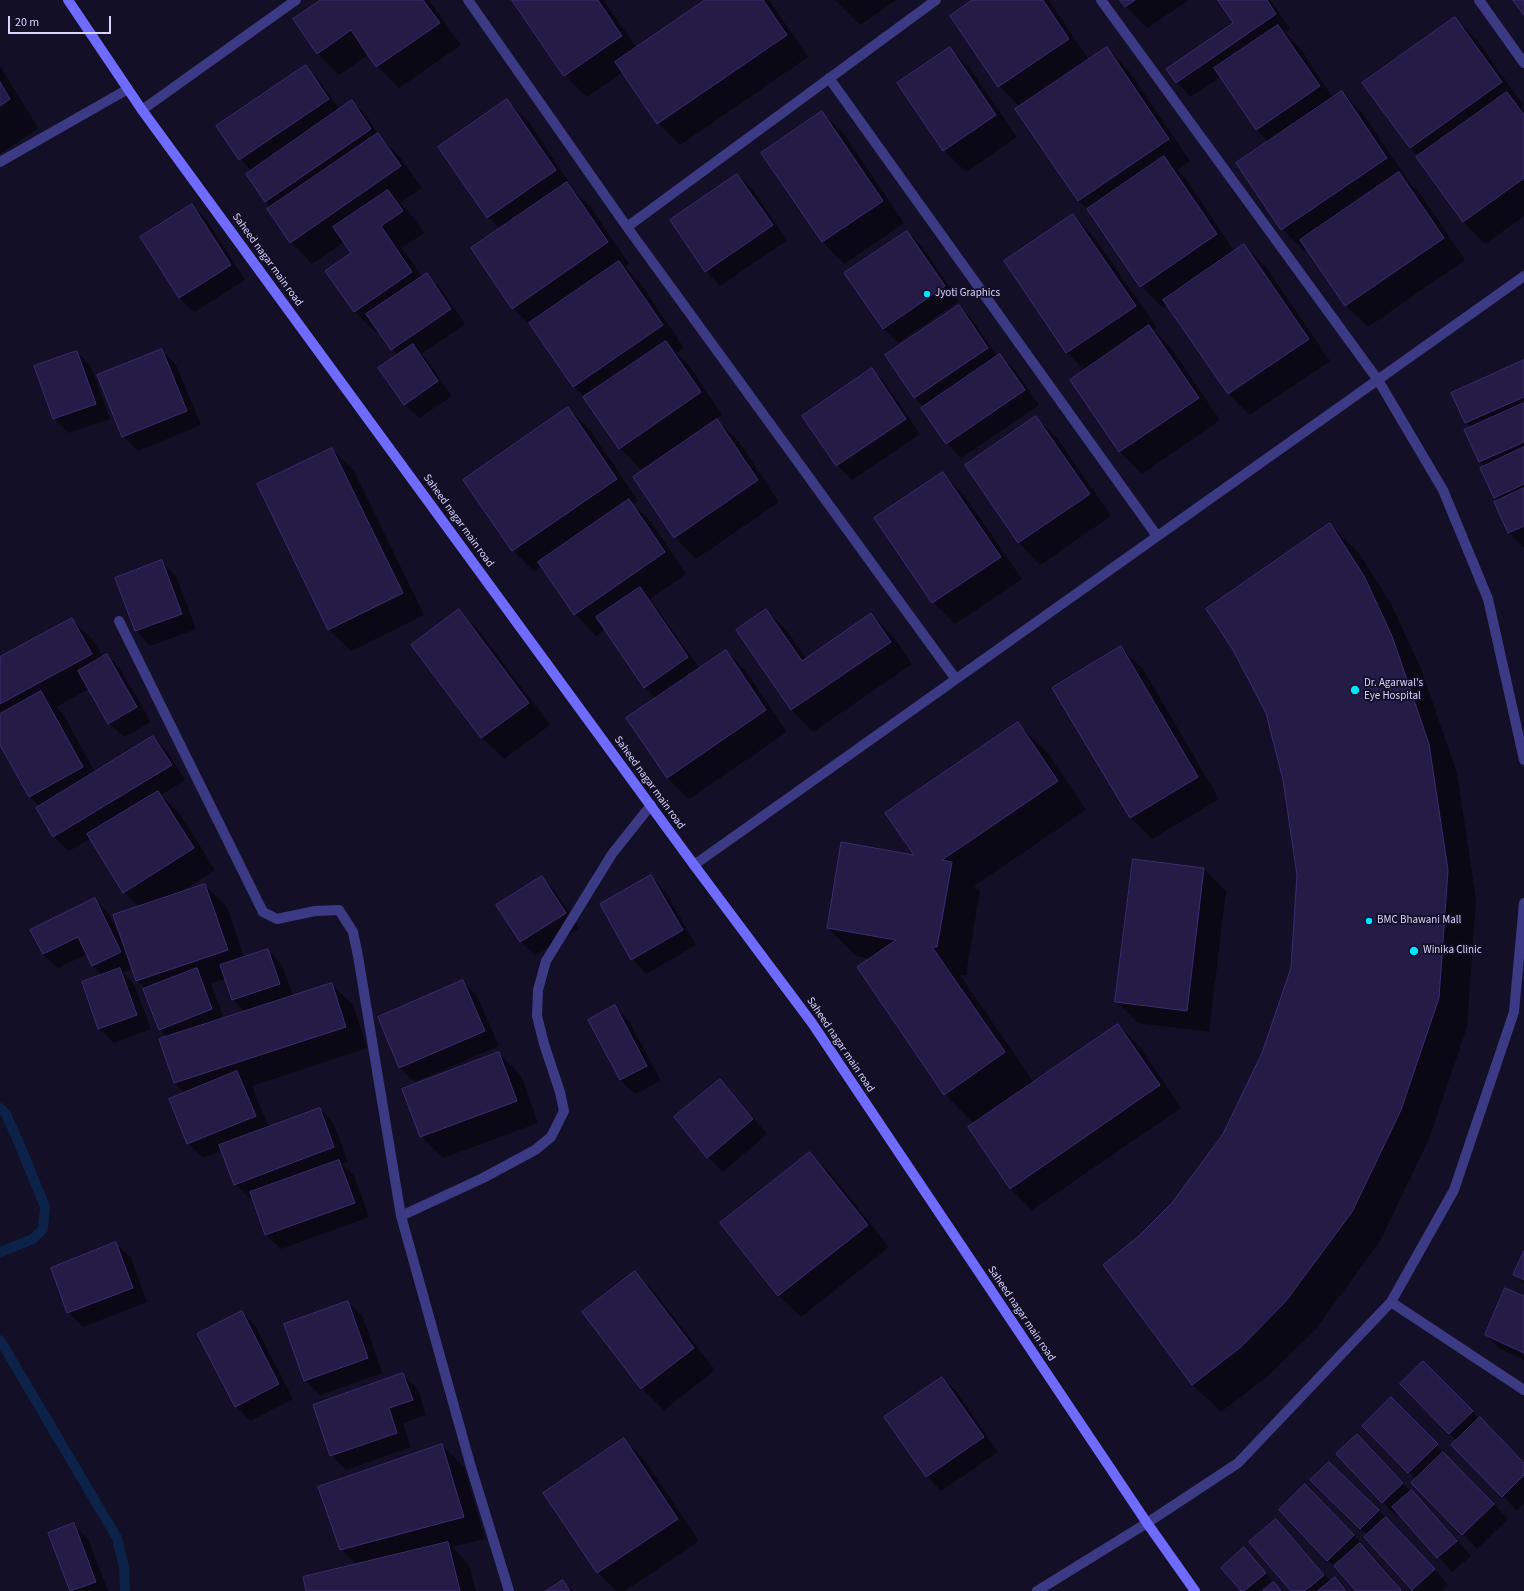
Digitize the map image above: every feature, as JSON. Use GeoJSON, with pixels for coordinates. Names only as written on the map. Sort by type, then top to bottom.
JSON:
{"type":"FeatureCollection","features":[{"type":"Feature","properties":{"kind":"street","name":"Saheed nagar main road"},"geometry":{"type":"LineString","coordinates":[[68,0],[142,110],[694,865],[812,1023],[1147,1523],[1195,1591]]}},
{"type":"Feature","properties":{"kind":"street"},"geometry":{"type":"LineString","coordinates":[[142,110],[296,0]]}},
{"type":"Feature","properties":{"kind":"street"},"geometry":{"type":"LineString","coordinates":[[468,0],[627,227],[956,678]]}},
{"type":"Feature","properties":{"kind":"street"},"geometry":{"type":"LineString","coordinates":[[627,227],[936,0]]}},
{"type":"Feature","properties":{"kind":"street"},"geometry":{"type":"LineString","coordinates":[[1101,0],[1378,380],[1443,490],[1488,600],[1524,760]]}},
{"type":"Feature","properties":{"kind":"street"},"geometry":{"type":"LineString","coordinates":[[1479,0],[1524,63]]}},
{"type":"Feature","properties":{"kind":"street"},"geometry":{"type":"LineString","coordinates":[[829,78],[1157,536]]}},
{"type":"Feature","properties":{"kind":"street"},"geometry":{"type":"LineString","coordinates":[[0,162],[128,89]]}},
{"type":"Feature","properties":{"kind":"street"},"geometry":{"type":"LineString","coordinates":[[694,865],[1524,276]]}},
{"type":"Feature","properties":{"kind":"street"},"geometry":{"type":"LineString","coordinates":[[119,621],[263,912],[277,919],[315,911],[339,910],[353,932],[402,1216],[469,1459],[509,1591]]}},
{"type":"Feature","properties":{"kind":"street"},"geometry":{"type":"LineString","coordinates":[[402,1216],[483,1178],[535,1150],[551,1138],[564,1111],[560,1092],[544,1044],[537,1016],[538,990],[546,961],[612,854],[651,806]]}},
{"type":"Feature","properties":{"kind":"street"},"geometry":{"type":"LineString","coordinates":[[1037,1591],[1147,1523],[1238,1463],[1391,1302],[1454,1190],[1514,1012],[1524,903]]}},
{"type":"Feature","properties":{"kind":"street"},"geometry":{"type":"LineString","coordinates":[[1391,1302],[1524,1390]]}},
{"type":"Feature","properties":{"kind":"building"},"geometry":{"type":"Polygon","coordinates":[[[321,0],[423,0],[440,23],[376,67],[351,30],[317,54],[293,19],[321,0]]]}},
{"type":"Feature","properties":{"kind":"building"},"geometry":{"type":"Polygon","coordinates":[[[512,0],[598,0],[622,36],[564,76],[512,0]]]}},
{"type":"Feature","properties":{"kind":"building"},"geometry":{"type":"Polygon","coordinates":[[[705,0],[763,0],[787,35],[657,124],[615,62],[705,0]]]}},
{"type":"Feature","properties":{"kind":"building"},"geometry":{"type":"Polygon","coordinates":[[[972,0],[1043,0],[1069,39],[998,87],[950,16],[972,0]]]}},
{"type":"Feature","properties":{"kind":"building"},"geometry":{"type":"Polygon","coordinates":[[[1120,0],[1135,0],[1125,7],[1120,0]]]}},
{"type":"Feature","properties":{"kind":"building"},"geometry":{"type":"Polygon","coordinates":[[[1218,0],[1267,0],[1276,14],[1176,83],[1166,69],[1233,23],[1218,0]]]}},
{"type":"Feature","properties":{"kind":"building"},"geometry":{"type":"Polygon","coordinates":[[[1513,0],[1524,0],[1524,15],[1513,0]]]}},
{"type":"Feature","properties":{"kind":"building"},"geometry":{"type":"Polygon","coordinates":[[[1455,17],[1502,82],[1410,148],[1362,83],[1455,17]]]}},
{"type":"Feature","properties":{"kind":"building"},"geometry":{"type":"Polygon","coordinates":[[[1278,25],[1320,86],[1256,130],[1214,68],[1278,25]]]}},
{"type":"Feature","properties":{"kind":"building"},"geometry":{"type":"Polygon","coordinates":[[[950,47],[996,115],[943,151],[897,83],[950,47]]]}},
{"type":"Feature","properties":{"kind":"building"},"geometry":{"type":"Polygon","coordinates":[[[1107,47],[1169,139],[1078,201],[1015,109],[1107,47]]]}},
{"type":"Feature","properties":{"kind":"building"},"geometry":{"type":"Polygon","coordinates":[[[306,65],[329,99],[239,160],[216,126],[306,65]]]}},
{"type":"Feature","properties":{"kind":"building"},"geometry":{"type":"Polygon","coordinates":[[[0,82],[10,99],[0,106],[0,82]]]}},
{"type":"Feature","properties":{"kind":"building"},"geometry":{"type":"Polygon","coordinates":[[[1342,91],[1387,158],[1281,230],[1236,163],[1342,91]]]}},
{"type":"Feature","properties":{"kind":"building"},"geometry":{"type":"Polygon","coordinates":[[[1507,92],[1524,115],[1524,178],[1463,222],[1416,157],[1507,92]]]}},
{"type":"Feature","properties":{"kind":"building"},"geometry":{"type":"Polygon","coordinates":[[[507,99],[556,170],[487,218],[438,147],[507,99]]]}},
{"type":"Feature","properties":{"kind":"building"},"geometry":{"type":"Polygon","coordinates":[[[352,100],[371,129],[265,202],[246,174],[352,100]]]}},
{"type":"Feature","properties":{"kind":"building"},"geometry":{"type":"Polygon","coordinates":[[[822,111],[883,201],[822,242],[761,153],[822,111]]]}},
{"type":"Feature","properties":{"kind":"building"},"geometry":{"type":"Polygon","coordinates":[[[378,133],[401,166],[290,243],[267,209],[378,133]]]}},
{"type":"Feature","properties":{"kind":"building"},"geometry":{"type":"Polygon","coordinates":[[[1164,156],[1217,234],[1140,287],[1087,209],[1164,156]]]}},
{"type":"Feature","properties":{"kind":"building"},"geometry":{"type":"Polygon","coordinates":[[[1399,172],[1444,238],[1345,306],[1300,240],[1399,172]]]}},
{"type":"Feature","properties":{"kind":"building"},"geometry":{"type":"Polygon","coordinates":[[[737,174],[773,225],[705,272],[670,220],[737,174]]]}},
{"type":"Feature","properties":{"kind":"building"},"geometry":{"type":"Polygon","coordinates":[[[567,182],[608,242],[512,309],[471,248],[567,182]]]}},
{"type":"Feature","properties":{"kind":"building"},"geometry":{"type":"Polygon","coordinates":[[[388,190],[403,211],[381,226],[412,272],[354,312],[325,271],[351,253],[333,227],[388,190]]]}},
{"type":"Feature","properties":{"kind":"building"},"geometry":{"type":"Polygon","coordinates":[[[192,204],[231,265],[179,298],[140,237],[192,204]]]}},
{"type":"Feature","properties":{"kind":"building"},"geometry":{"type":"Polygon","coordinates":[[[1073,214],[1136,306],[1066,353],[1004,261],[1073,214]]]}},
{"type":"Feature","properties":{"kind":"building"},"geometry":{"type":"Polygon","coordinates":[[[907,231],[945,286],[883,329],[844,273],[907,231]]]}},
{"type":"Feature","properties":{"kind":"building"},"geometry":{"type":"Polygon","coordinates":[[[1244,244],[1309,339],[1228,394],[1163,300],[1244,244]]]}},
{"type":"Feature","properties":{"kind":"building"},"geometry":{"type":"Polygon","coordinates":[[[619,261],[663,325],[573,387],[529,323],[619,261]]]}},
{"type":"Feature","properties":{"kind":"building"},"geometry":{"type":"Polygon","coordinates":[[[427,273],[451,309],[391,350],[366,314],[427,273]]]}},
{"type":"Feature","properties":{"kind":"building"},"geometry":{"type":"Polygon","coordinates":[[[959,305],[988,348],[914,398],[885,355],[959,305]]]}},
{"type":"Feature","properties":{"kind":"building"},"geometry":{"type":"Polygon","coordinates":[[[1149,325],[1199,398],[1119,452],[1070,380],[1149,325]]]}},
{"type":"Feature","properties":{"kind":"building"},"geometry":{"type":"Polygon","coordinates":[[[666,341],[701,392],[619,449],[583,397],[666,341]]]}},
{"type":"Feature","properties":{"kind":"building"},"geometry":{"type":"Polygon","coordinates":[[[413,344],[438,381],[404,405],[378,368],[413,344]]]}},
{"type":"Feature","properties":{"kind":"building"},"geometry":{"type":"Polygon","coordinates":[[[162,349],[187,411],[122,437],[97,375],[162,349]]]}},
{"type":"Feature","properties":{"kind":"building"},"geometry":{"type":"Polygon","coordinates":[[[77,351],[96,404],[53,419],[34,366],[77,351]]]}},
{"type":"Feature","properties":{"kind":"building"},"geometry":{"type":"Polygon","coordinates":[[[1000,354],[1025,390],[946,444],[921,408],[1000,354]]]}},
{"type":"Feature","properties":{"kind":"building"},"geometry":{"type":"Polygon","coordinates":[[[1524,360],[1524,397],[1465,423],[1451,393],[1524,360]]]}},
{"type":"Feature","properties":{"kind":"building"},"geometry":{"type":"Polygon","coordinates":[[[872,368],[906,419],[836,466],[802,416],[872,368]]]}},
{"type":"Feature","properties":{"kind":"building"},"geometry":{"type":"Polygon","coordinates":[[[1524,403],[1524,442],[1479,462],[1464,430],[1524,403]]]}},
{"type":"Feature","properties":{"kind":"building"},"geometry":{"type":"Polygon","coordinates":[[[568,407],[617,479],[512,551],[463,480],[568,407]]]}},
{"type":"Feature","properties":{"kind":"building"},"geometry":{"type":"Polygon","coordinates":[[[1036,416],[1090,494],[1018,543],[965,465],[1036,416]]]}},
{"type":"Feature","properties":{"kind":"building"},"geometry":{"type":"Polygon","coordinates":[[[717,419],[758,480],[674,538],[633,477],[717,419]]]}},
{"type":"Feature","properties":{"kind":"building"},"geometry":{"type":"Polygon","coordinates":[[[1524,447],[1524,484],[1494,498],[1480,468],[1524,447]]]}},
{"type":"Feature","properties":{"kind":"building"},"geometry":{"type":"Polygon","coordinates":[[[332,448],[403,593],[328,630],[257,484],[332,448]]]}},
{"type":"Feature","properties":{"kind":"building"},"geometry":{"type":"Polygon","coordinates":[[[943,472],[1001,557],[932,603],[874,518],[943,472]]]}},
{"type":"Feature","properties":{"kind":"building"},"geometry":{"type":"Polygon","coordinates":[[[1524,488],[1524,526],[1508,533],[1494,502],[1524,488]]]}},
{"type":"Feature","properties":{"kind":"building"},"geometry":{"type":"Polygon","coordinates":[[[629,499],[665,552],[574,615],[538,562],[629,499]]]}},
{"type":"Feature","properties":{"kind":"building","name":"BMC Bhawani Mall"},"geometry":{"type":"Polygon","coordinates":[[[1330,523],[1364,576],[1392,636],[1429,744],[1448,870],[1439,998],[1401,1110],[1352,1212],[1286,1301],[1241,1347],[1192,1385],[1103,1265],[1140,1235],[1172,1203],[1223,1134],[1262,1053],[1291,968],[1297,875],[1283,780],[1266,713],[1233,650],[1206,609],[1330,523]]]}},
{"type":"Feature","properties":{"kind":"building"},"geometry":{"type":"Polygon","coordinates":[[[162,560],[182,614],[135,631],[115,578],[162,560]]]}},
{"type":"Feature","properties":{"kind":"building"},"geometry":{"type":"Polygon","coordinates":[[[640,587],[688,657],[644,688],[596,617],[640,587]]]}},
{"type":"Feature","properties":{"kind":"building"},"geometry":{"type":"Polygon","coordinates":[[[459,609],[529,703],[481,738],[411,645],[459,609]]]}},
{"type":"Feature","properties":{"kind":"building"},"geometry":{"type":"Polygon","coordinates":[[[766,609],[802,661],[871,613],[891,642],[791,710],[736,630],[766,609]]]}},
{"type":"Feature","properties":{"kind":"building"},"geometry":{"type":"Polygon","coordinates":[[[72,618],[92,654],[0,704],[0,657],[72,618]]]}},
{"type":"Feature","properties":{"kind":"building"},"geometry":{"type":"Polygon","coordinates":[[[1121,646],[1198,777],[1130,818],[1052,688],[1121,646]]]}},
{"type":"Feature","properties":{"kind":"building"},"geometry":{"type":"Polygon","coordinates":[[[726,650],[766,710],[667,778],[626,718],[726,650]]]}},
{"type":"Feature","properties":{"kind":"building"},"geometry":{"type":"Polygon","coordinates":[[[107,654],[137,707],[108,724],[78,671],[107,654]]]}},
{"type":"Feature","properties":{"kind":"building"},"geometry":{"type":"Polygon","coordinates":[[[41,691],[83,767],[29,797],[0,745],[0,714],[41,691]]]}},
{"type":"Feature","properties":{"kind":"building"},"geometry":{"type":"Polygon","coordinates":[[[1018,722],[1058,781],[942,860],[952,862],[937,947],[932,947],[1005,1052],[944,1095],[857,967],[896,940],[827,928],[841,842],[914,855],[885,813],[1018,722]]]}},
{"type":"Feature","properties":{"kind":"building"},"geometry":{"type":"Polygon","coordinates":[[[153,736],[172,765],[53,837],[36,808],[153,736]]]}},
{"type":"Feature","properties":{"kind":"building"},"geometry":{"type":"Polygon","coordinates":[[[158,791],[194,848],[123,893],[87,834],[158,791]]]}},
{"type":"Feature","properties":{"kind":"building"},"geometry":{"type":"Polygon","coordinates":[[[1133,859],[1204,868],[1187,1011],[1115,1002],[1133,859]]]}},
{"type":"Feature","properties":{"kind":"building"},"geometry":{"type":"Polygon","coordinates":[[[651,875],[683,930],[631,960],[600,904],[651,875]]]}},
{"type":"Feature","properties":{"kind":"building"},"geometry":{"type":"Polygon","coordinates":[[[542,876],[566,913],[520,942],[496,905],[542,876]]]}},
{"type":"Feature","properties":{"kind":"building"},"geometry":{"type":"Polygon","coordinates":[[[205,884],[228,950],[136,981],[113,915],[205,884]]]}},
{"type":"Feature","properties":{"kind":"building"},"geometry":{"type":"Polygon","coordinates":[[[95,898],[121,952],[92,966],[78,937],[43,954],[30,930],[95,898]]]}},
{"type":"Feature","properties":{"kind":"building"},"geometry":{"type":"Polygon","coordinates":[[[268,949],[280,984],[232,1000],[220,965],[268,949]]]}},
{"type":"Feature","properties":{"kind":"building"},"geometry":{"type":"Polygon","coordinates":[[[120,968],[137,1015],[98,1029],[82,982],[120,968]]]}},
{"type":"Feature","properties":{"kind":"building"},"geometry":{"type":"Polygon","coordinates":[[[197,968],[212,1009],[159,1030],[143,989],[197,968]]]}},
{"type":"Feature","properties":{"kind":"building"},"geometry":{"type":"Polygon","coordinates":[[[463,980],[485,1031],[399,1068],[378,1017],[463,980]]]}},
{"type":"Feature","properties":{"kind":"building"},"geometry":{"type":"Polygon","coordinates":[[[332,983],[346,1027],[174,1083],[159,1039],[332,983]]]}},
{"type":"Feature","properties":{"kind":"building"},"geometry":{"type":"Polygon","coordinates":[[[615,1005],[647,1066],[620,1080],[588,1020],[615,1005]]]}},
{"type":"Feature","properties":{"kind":"building"},"geometry":{"type":"Polygon","coordinates":[[[1118,1024],[1160,1085],[1010,1189],[968,1127],[1118,1024]]]}},
{"type":"Feature","properties":{"kind":"building"},"geometry":{"type":"Polygon","coordinates":[[[499,1052],[517,1101],[420,1137],[402,1089],[499,1052]]]}},
{"type":"Feature","properties":{"kind":"building"},"geometry":{"type":"Polygon","coordinates":[[[237,1071],[256,1116],[187,1144],[169,1099],[237,1071]]]}},
{"type":"Feature","properties":{"kind":"building"},"geometry":{"type":"Polygon","coordinates":[[[720,1079],[753,1119],[707,1158],[674,1117],[720,1079]]]}},
{"type":"Feature","properties":{"kind":"building"},"geometry":{"type":"Polygon","coordinates":[[[320,1108],[334,1147],[234,1185],[219,1145],[320,1108]]]}},
{"type":"Feature","properties":{"kind":"building"},"geometry":{"type":"Polygon","coordinates":[[[810,1152],[868,1225],[778,1296],[720,1223],[810,1152]]]}},
{"type":"Feature","properties":{"kind":"building"},"geometry":{"type":"Polygon","coordinates":[[[339,1160],[355,1203],[265,1235],[250,1192],[339,1160]]]}},
{"type":"Feature","properties":{"kind":"building"},"geometry":{"type":"Polygon","coordinates":[[[116,1242],[133,1288],[67,1313],[51,1268],[116,1242]]]}},
{"type":"Feature","properties":{"kind":"building"},"geometry":{"type":"Polygon","coordinates":[[[1524,1251],[1524,1280],[1513,1275],[1524,1251]]]}},
{"type":"Feature","properties":{"kind":"building"},"geometry":{"type":"Polygon","coordinates":[[[635,1271],[694,1348],[641,1389],[582,1312],[635,1271]]]}},
{"type":"Feature","properties":{"kind":"building"},"geometry":{"type":"Polygon","coordinates":[[[1505,1288],[1524,1296],[1524,1353],[1485,1335],[1505,1288]]]}},
{"type":"Feature","properties":{"kind":"building"},"geometry":{"type":"Polygon","coordinates":[[[348,1301],[368,1358],[304,1381],[284,1324],[348,1301]]]}},
{"type":"Feature","properties":{"kind":"building"},"geometry":{"type":"Polygon","coordinates":[[[242,1311],[279,1384],[235,1407],[197,1334],[242,1311]]]}},
{"type":"Feature","properties":{"kind":"building"},"geometry":{"type":"Polygon","coordinates":[[[1423,1361],[1473,1411],[1449,1434],[1400,1384],[1423,1361]]]}},
{"type":"Feature","properties":{"kind":"building"},"geometry":{"type":"Polygon","coordinates":[[[403,1373],[413,1400],[389,1408],[397,1433],[330,1456],[313,1405],[403,1373]]]}},
{"type":"Feature","properties":{"kind":"building"},"geometry":{"type":"Polygon","coordinates":[[[942,1377],[984,1437],[926,1477],[884,1417],[942,1377]]]}},
{"type":"Feature","properties":{"kind":"building"},"geometry":{"type":"Polygon","coordinates":[[[1391,1397],[1438,1444],[1408,1473],[1362,1426],[1391,1397]]]}},
{"type":"Feature","properties":{"kind":"building"},"geometry":{"type":"Polygon","coordinates":[[[1480,1417],[1524,1463],[1524,1475],[1502,1497],[1451,1445],[1480,1417]]]}},
{"type":"Feature","properties":{"kind":"building"},"geometry":{"type":"Polygon","coordinates":[[[1357,1434],[1403,1483],[1382,1503],[1336,1454],[1357,1434]]]}},
{"type":"Feature","properties":{"kind":"building"},"geometry":{"type":"Polygon","coordinates":[[[624,1438],[678,1519],[597,1573],[543,1493],[624,1438]]]}},
{"type":"Feature","properties":{"kind":"building"},"geometry":{"type":"Polygon","coordinates":[[[442,1444],[464,1517],[340,1550],[318,1487],[442,1444]]]}},
{"type":"Feature","properties":{"kind":"building"},"geometry":{"type":"Polygon","coordinates":[[[1443,1452],[1494,1504],[1462,1535],[1411,1483],[1443,1452]]]}},
{"type":"Feature","properties":{"kind":"building"},"geometry":{"type":"Polygon","coordinates":[[[1329,1462],[1379,1510],[1360,1529],[1310,1480],[1329,1462]]]}},
{"type":"Feature","properties":{"kind":"building"},"geometry":{"type":"Polygon","coordinates":[[[1305,1484],[1354,1535],[1327,1561],[1279,1510],[1305,1484]]]}},
{"type":"Feature","properties":{"kind":"building"},"geometry":{"type":"Polygon","coordinates":[[[1412,1490],[1457,1541],[1437,1558],[1392,1507],[1412,1490]]]}},
{"type":"Feature","properties":{"kind":"building"},"geometry":{"type":"Polygon","coordinates":[[[1386,1517],[1435,1569],[1412,1590],[1364,1537],[1386,1517]]]}},
{"type":"Feature","properties":{"kind":"building"},"geometry":{"type":"Polygon","coordinates":[[[1276,1519],[1324,1575],[1305,1591],[1291,1591],[1249,1542],[1276,1519]]]}},
{"type":"Feature","properties":{"kind":"building"},"geometry":{"type":"Polygon","coordinates":[[[74,1523],[96,1582],[70,1591],[48,1533],[74,1523]]]}},
{"type":"Feature","properties":{"kind":"building"},"geometry":{"type":"Polygon","coordinates":[[[448,1542],[460,1591],[306,1591],[303,1577],[448,1542]]]}},
{"type":"Feature","properties":{"kind":"building"},"geometry":{"type":"Polygon","coordinates":[[[1360,1543],[1401,1590],[1400,1591],[1356,1591],[1334,1566],[1360,1543]]]}},
{"type":"Feature","properties":{"kind":"building"},"geometry":{"type":"Polygon","coordinates":[[[1244,1547],[1266,1573],[1244,1591],[1241,1591],[1221,1568],[1244,1547]]]}},
{"type":"Feature","properties":{"kind":"building"},"geometry":{"type":"Polygon","coordinates":[[[1335,1577],[1346,1591],[1318,1591],[1335,1577]]]}},
{"type":"Feature","properties":{"kind":"building"},"geometry":{"type":"Polygon","coordinates":[[[563,1580],[570,1591],[546,1591],[563,1580]]]}},
{"type":"Feature","properties":{"kind":"building"},"geometry":{"type":"Polygon","coordinates":[[[1274,1582],[1281,1591],[1263,1591],[1274,1582]]]}},
{"type":"Feature","properties":{"kind":"waterway"},"geometry":{"type":"LineString","coordinates":[[0,1108],[6,1114],[45,1207],[43,1229],[33,1239],[0,1252]]}},
{"type":"Feature","properties":{"kind":"waterway"},"geometry":{"type":"LineString","coordinates":[[0,1340],[117,1538],[124,1567],[125,1591]]}},
{"type":"Feature","properties":{"kind":"place","name":"Jyoti Graphics"},"geometry":{"type":"Point","coordinates":[927,294]}},
{"type":"Feature","properties":{"kind":"place","name":"Dr. Agarwal's Eye Hospital"},"geometry":{"type":"Point","coordinates":[1355,690]}},
{"type":"Feature","properties":{"kind":"place","name":"BMC Bhawani Mall"},"geometry":{"type":"Point","coordinates":[1369,921]}},
{"type":"Feature","properties":{"kind":"place","name":"Winika Clinic"},"geometry":{"type":"Point","coordinates":[1414,951]}}]}
